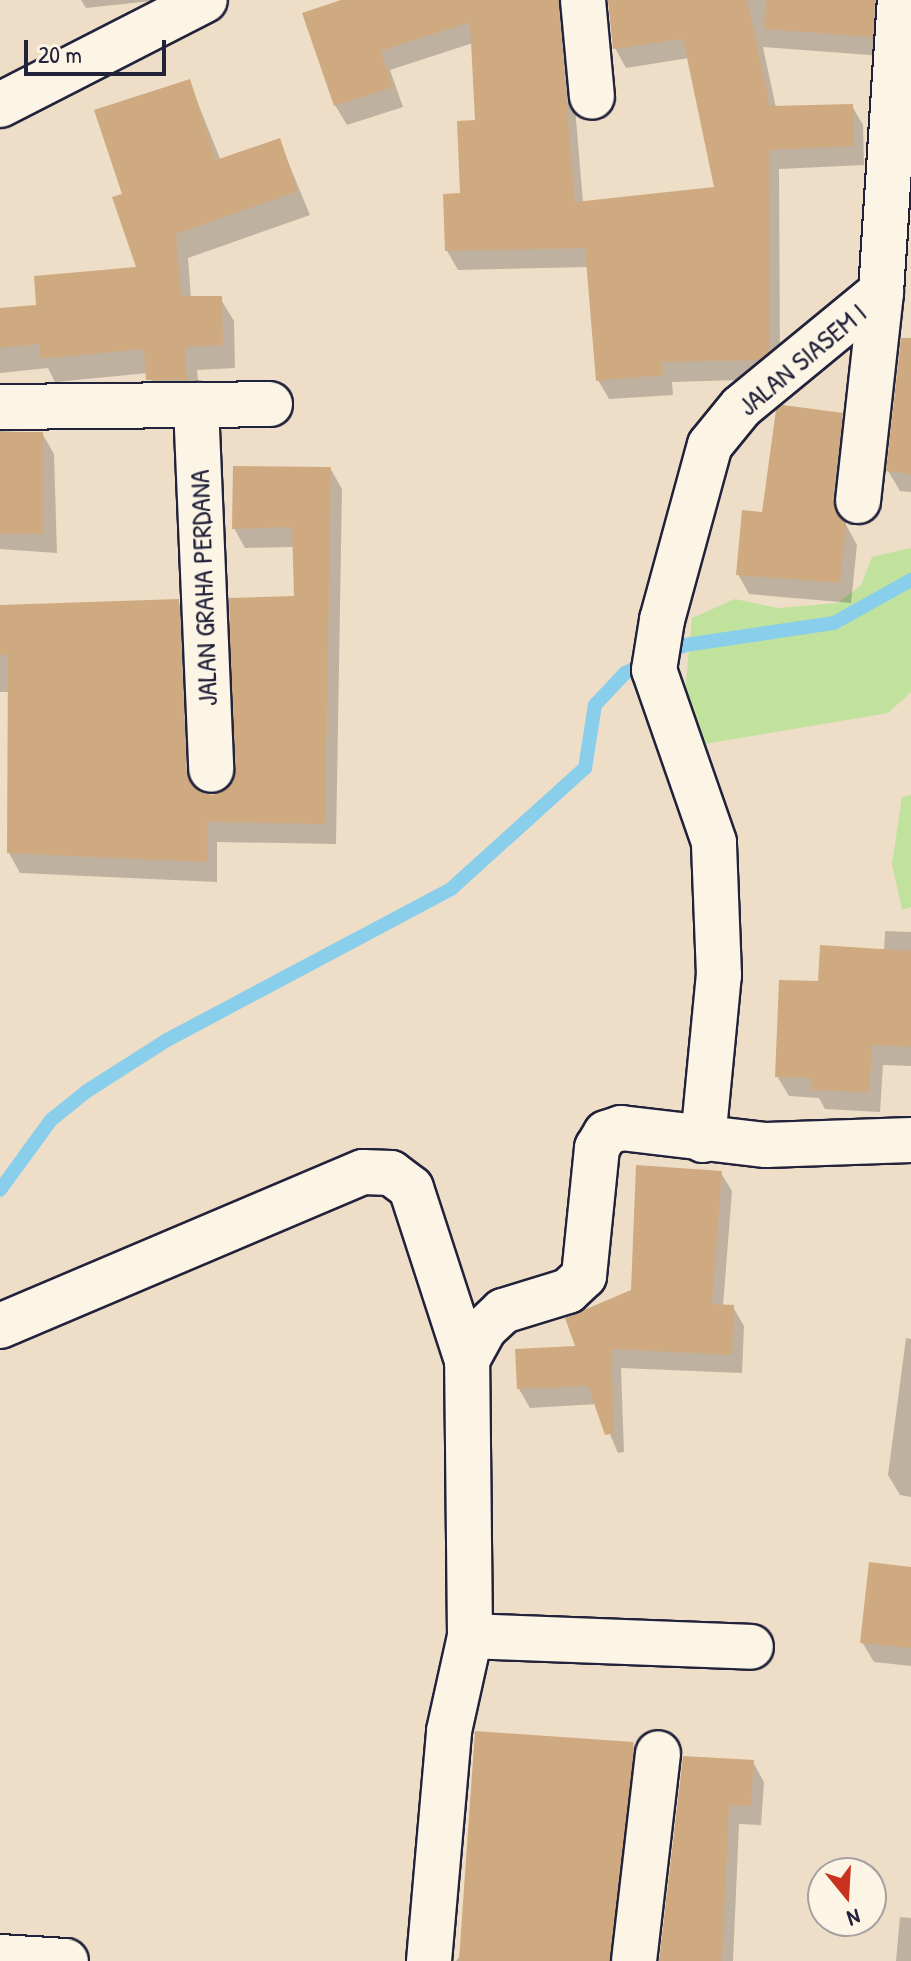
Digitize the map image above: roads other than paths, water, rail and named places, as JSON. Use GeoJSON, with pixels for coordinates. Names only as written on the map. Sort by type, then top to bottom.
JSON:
{"type":"FeatureCollection","features":[{"type":"Feature","properties":{"kind":"street"},"geometry":{"type":"LineString","coordinates":[[0,105],[205,0]]}},
{"type":"Feature","properties":{"kind":"street"},"geometry":{"type":"LineString","coordinates":[[583,0],[592,97]]}},
{"type":"Feature","properties":{"kind":"street","name":"JALAN SIASEM I"},"geometry":{"type":"LineString","coordinates":[[703,1140],[719,975],[714,842],[654,670],[662,620],[710,445],[741,407],[881,292],[900,0]]}},
{"type":"Feature","properties":{"kind":"street"},"geometry":{"type":"LineString","coordinates":[[858,501],[881,292]]}},
{"type":"Feature","properties":{"kind":"street"},"geometry":{"type":"LineString","coordinates":[[0,407],[270,404]]}},
{"type":"Feature","properties":{"kind":"street","name":"JALAN GRAHA PERDANA"},"geometry":{"type":"LineString","coordinates":[[196,405],[211,770]]}},
{"type":"Feature","properties":{"kind":"street"},"geometry":{"type":"LineString","coordinates":[[467,1360],[503,1311],[568,1291],[584,1276],[597,1148],[606,1133],[621,1128],[703,1140],[911,1140]]}},
{"type":"Feature","properties":{"kind":"street"},"geometry":{"type":"LineString","coordinates":[[0,1326],[363,1172],[391,1173],[411,1188],[467,1360],[470,1636],[449,1731],[429,1961]]}},
{"type":"Feature","properties":{"kind":"street"},"geometry":{"type":"LineString","coordinates":[[470,1636],[751,1647]]}},
{"type":"Feature","properties":{"kind":"street"},"geometry":{"type":"LineString","coordinates":[[634,1961],[658,1753]]}},
{"type":"Feature","properties":{"kind":"street"},"geometry":{"type":"LineString","coordinates":[[0,1957],[66,1961]]}},
{"type":"Feature","properties":{"kind":"waterway"},"geometry":{"type":"LineString","coordinates":[[0,1190],[51,1120],[87,1091],[167,1040],[451,889],[585,768],[595,705],[625,673],[685,645],[834,623],[911,580]]}}]}
